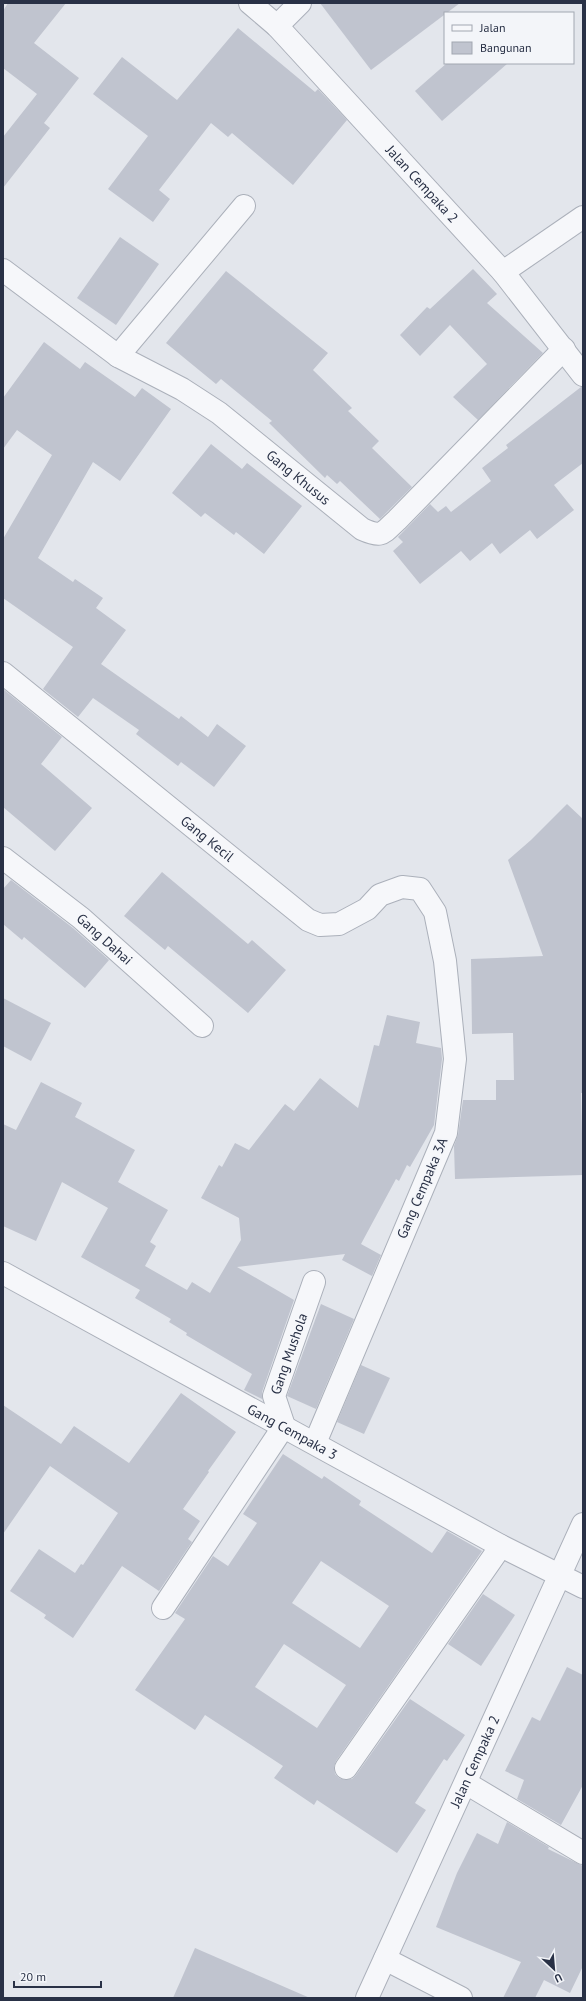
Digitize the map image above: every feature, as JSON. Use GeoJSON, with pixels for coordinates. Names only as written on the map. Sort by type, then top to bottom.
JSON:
{"type":"FeatureCollection","features":[{"type":"Feature","properties":{"kind":"street","name":"Jalan Cempaka 2"},"geometry":{"type":"LineString","coordinates":[[250,3],[277,26],[503,272],[583,375]]}},
{"type":"Feature","properties":{"kind":"street"},"geometry":{"type":"LineString","coordinates":[[277,26],[300,3]]}},
{"type":"Feature","properties":{"kind":"street"},"geometry":{"type":"LineString","coordinates":[[118,356],[244,206]]}},
{"type":"Feature","properties":{"kind":"street"},"geometry":{"type":"LineString","coordinates":[[503,272],[583,217]]}},
{"type":"Feature","properties":{"kind":"street","name":"Gang Khusus"},"geometry":{"type":"LineString","coordinates":[[3,270],[118,356],[182,389],[219,412],[362,529],[377,535],[382,534],[397,520],[564,349]]}},
{"type":"Feature","properties":{"kind":"street","name":"Gang Kecil"},"geometry":{"type":"LineString","coordinates":[[3,673],[308,920],[320,925],[339,924],[367,909],[380,895],[402,887],[420,889],[426,896]]}},
{"type":"Feature","properties":{"kind":"street","name":"Gang Dahai"},"geometry":{"type":"LineString","coordinates":[[3,858],[81,918],[202,1026]]}},
{"type":"Feature","properties":{"kind":"street","name":"Gang Cempaka 3A"},"geometry":{"type":"LineString","coordinates":[[315,1443],[446,1134],[455,1059],[445,960],[435,912],[426,896]]}},
{"type":"Feature","properties":{"kind":"street","name":"Gang Cempaka 3"},"geometry":{"type":"LineString","coordinates":[[3,1273],[501,1546],[583,1587]]}},
{"type":"Feature","properties":{"kind":"street","name":"Gang Mushola"},"geometry":{"type":"LineString","coordinates":[[284,1426],[274,1396],[314,1282]]}},
{"type":"Feature","properties":{"kind":"street"},"geometry":{"type":"LineString","coordinates":[[162,1608],[284,1426]]}},
{"type":"Feature","properties":{"kind":"street","name":"Jalan Cempaka 2"},"geometry":{"type":"LineString","coordinates":[[367,1998],[466,1783],[558,1575],[583,1524]]}},
{"type":"Feature","properties":{"kind":"street"},"geometry":{"type":"LineString","coordinates":[[346,1768],[501,1546]]}},
{"type":"Feature","properties":{"kind":"street"},"geometry":{"type":"LineString","coordinates":[[466,1783],[583,1853]]}},
{"type":"Feature","properties":{"kind":"street"},"geometry":{"type":"LineString","coordinates":[[385,1959],[461,1998]]}},
{"type":"Feature","properties":{"kind":"building"},"geometry":{"type":"Polygon","coordinates":[[[8,3],[66,3],[34,43],[79,78],[44,123],[50,128],[3,188],[3,137],[37,94],[3,68],[3,11],[8,3]]]}},
{"type":"Feature","properties":{"kind":"building"},"geometry":{"type":"Polygon","coordinates":[[[320,3],[460,3],[448,12],[444,12],[444,15],[371,70],[320,3]]]}},
{"type":"Feature","properties":{"kind":"building"},"geometry":{"type":"Polygon","coordinates":[[[238,28],[315,92],[318,89],[347,120],[293,185],[232,133],[228,137],[211,123],[159,190],[170,199],[153,222],[108,189],[148,136],[93,94],[122,57],[177,100],[238,28]]]}},
{"type":"Feature","properties":{"kind":"building"},"geometry":{"type":"Polygon","coordinates":[[[446,64],[507,64],[442,121],[415,91],[446,64]]]}},
{"type":"Feature","properties":{"kind":"building"},"geometry":{"type":"Polygon","coordinates":[[[120,237],[159,264],[116,325],[77,298],[120,237]]]}},
{"type":"Feature","properties":{"kind":"building"},"geometry":{"type":"Polygon","coordinates":[[[473,269],[497,294],[487,303],[543,353],[478,420],[453,397],[487,364],[450,325],[420,356],[400,335],[427,307],[430,309],[473,269]]]}},
{"type":"Feature","properties":{"kind":"building"},"geometry":{"type":"Polygon","coordinates":[[[226,271],[328,353],[313,370],[352,408],[348,411],[379,441],[372,448],[412,487],[380,519],[340,481],[337,484],[327,475],[325,478],[269,423],[272,421],[221,379],[216,384],[166,343],[226,271]]]}},
{"type":"Feature","properties":{"kind":"building"},"geometry":{"type":"Polygon","coordinates":[[[44,342],[80,369],[85,362],[135,397],[142,388],[171,409],[120,481],[93,462],[38,558],[73,582],[75,579],[103,598],[96,608],[126,630],[101,664],[179,719],[181,716],[208,737],[217,724],[246,746],[214,787],[181,762],[178,766],[136,734],[139,730],[93,698],[78,717],[43,689],[73,647],[3,598],[3,539],[52,455],[17,430],[3,449],[3,398],[44,342]]]}},
{"type":"Feature","properties":{"kind":"building"},"geometry":{"type":"Polygon","coordinates":[[[581,387],[583,387],[583,463],[554,485],[574,510],[537,539],[530,530],[500,554],[492,543],[470,561],[461,551],[420,584],[393,551],[403,542],[398,537],[430,504],[438,512],[446,506],[451,512],[491,481],[482,468],[508,448],[506,445],[581,387]]]}},
{"type":"Feature","properties":{"kind":"building"},"geometry":{"type":"Polygon","coordinates":[[[211,444],[242,469],[247,463],[302,506],[264,554],[236,532],[234,535],[205,513],[201,517],[172,493],[211,444]]]}},
{"type":"Feature","properties":{"kind":"building"},"geometry":{"type":"Polygon","coordinates":[[[3,689],[62,737],[41,764],[92,808],[55,851],[3,807],[3,689]]]}},
{"type":"Feature","properties":{"kind":"building"},"geometry":{"type":"Polygon","coordinates":[[[567,804],[583,819],[583,1093],[581,1093],[583,1175],[455,1179],[454,1146],[458,1135],[463,1100],[496,1100],[496,1080],[514,1080],[513,1033],[472,1034],[471,959],[543,956],[508,860],[531,840],[567,804]]]}},
{"type":"Feature","properties":{"kind":"building"},"geometry":{"type":"Polygon","coordinates":[[[162,872],[248,944],[252,940],[286,970],[248,1013],[168,946],[165,950],[124,916],[162,872]]]}},
{"type":"Feature","properties":{"kind":"building"},"geometry":{"type":"Polygon","coordinates":[[[11,880],[73,928],[109,960],[85,988],[24,937],[22,940],[3,924],[3,889],[11,880]]]}},
{"type":"Feature","properties":{"kind":"building"},"geometry":{"type":"Polygon","coordinates":[[[3,998],[51,1023],[31,1061],[3,1046],[3,998]]]}},
{"type":"Feature","properties":{"kind":"building"},"geometry":{"type":"Polygon","coordinates":[[[387,1015],[420,1022],[416,1043],[441,1048],[442,1059],[434,1125],[410,1167],[407,1165],[399,1181],[396,1179],[361,1244],[381,1255],[372,1276],[342,1260],[345,1254],[237,1267],[294,1300],[262,1392],[262,1399],[244,1390],[252,1374],[186,1335],[187,1333],[169,1322],[171,1319],[135,1298],[140,1290],[81,1257],[108,1208],[62,1182],[36,1241],[3,1226],[3,1124],[16,1130],[41,1082],[82,1103],[75,1117],[135,1150],[118,1182],[168,1210],[150,1242],[156,1246],[145,1266],[187,1290],[192,1282],[210,1293],[241,1240],[239,1218],[201,1198],[219,1165],[222,1167],[235,1143],[249,1150],[285,1104],[294,1111],[320,1078],[358,1108],[374,1045],[379,1046],[387,1015]]]}},
{"type":"Feature","properties":{"kind":"building"},"geometry":{"type":"Polygon","coordinates":[[[321,1304],[354,1319],[316,1409],[287,1396],[321,1304]]]}},
{"type":"Feature","properties":{"kind":"building"},"geometry":{"type":"Polygon","coordinates":[[[361,1365],[390,1378],[364,1434],[337,1422],[361,1365]]]}},
{"type":"Feature","properties":{"kind":"building"},"geometry":{"type":"Polygon","coordinates":[[[181,1393],[236,1432],[183,1509],[200,1521],[188,1539],[192,1542],[159,1591],[122,1566],[73,1638],[44,1618],[46,1615],[10,1591],[39,1549],[75,1573],[81,1564],[83,1565],[118,1513],[50,1466],[3,1534],[3,1405],[61,1444],[74,1426],[129,1463],[181,1393]]]}},
{"type":"Feature","properties":{"kind":"building"},"geometry":{"type":"Polygon","coordinates":[[[283,1454],[322,1479],[324,1476],[361,1501],[359,1505],[432,1553],[447,1531],[482,1551],[336,1761],[334,1767],[335,1774],[339,1778],[345,1780],[352,1779],[410,1699],[465,1735],[447,1761],[444,1759],[415,1803],[426,1810],[397,1853],[317,1800],[314,1805],[274,1778],[283,1766],[205,1715],[195,1730],[135,1690],[185,1619],[175,1613],[213,1556],[228,1566],[257,1523],[243,1514],[283,1454]],[[321,1561],[292,1603],[360,1648],[389,1606],[321,1561]],[[284,1644],[255,1687],[317,1728],[346,1685],[284,1644]]]}},
{"type":"Feature","properties":{"kind":"building"},"geometry":{"type":"Polygon","coordinates":[[[483,1594],[515,1615],[481,1666],[448,1644],[483,1594]]]}},
{"type":"Feature","properties":{"kind":"building"},"geometry":{"type":"Polygon","coordinates":[[[567,1667],[583,1675],[583,1785],[561,1825],[517,1799],[524,1780],[505,1771],[532,1717],[540,1721],[567,1667]]]}},
{"type":"Feature","properties":{"kind":"building"},"geometry":{"type":"Polygon","coordinates":[[[507,1822],[549,1847],[548,1849],[583,1866],[583,1966],[570,1993],[544,1980],[535,1998],[503,1998],[521,1962],[436,1927],[457,1873],[477,1833],[498,1844],[507,1822]]]}},
{"type":"Feature","properties":{"kind":"building"},"geometry":{"type":"Polygon","coordinates":[[[195,1948],[310,1998],[173,1998],[195,1948]]]}}]}
